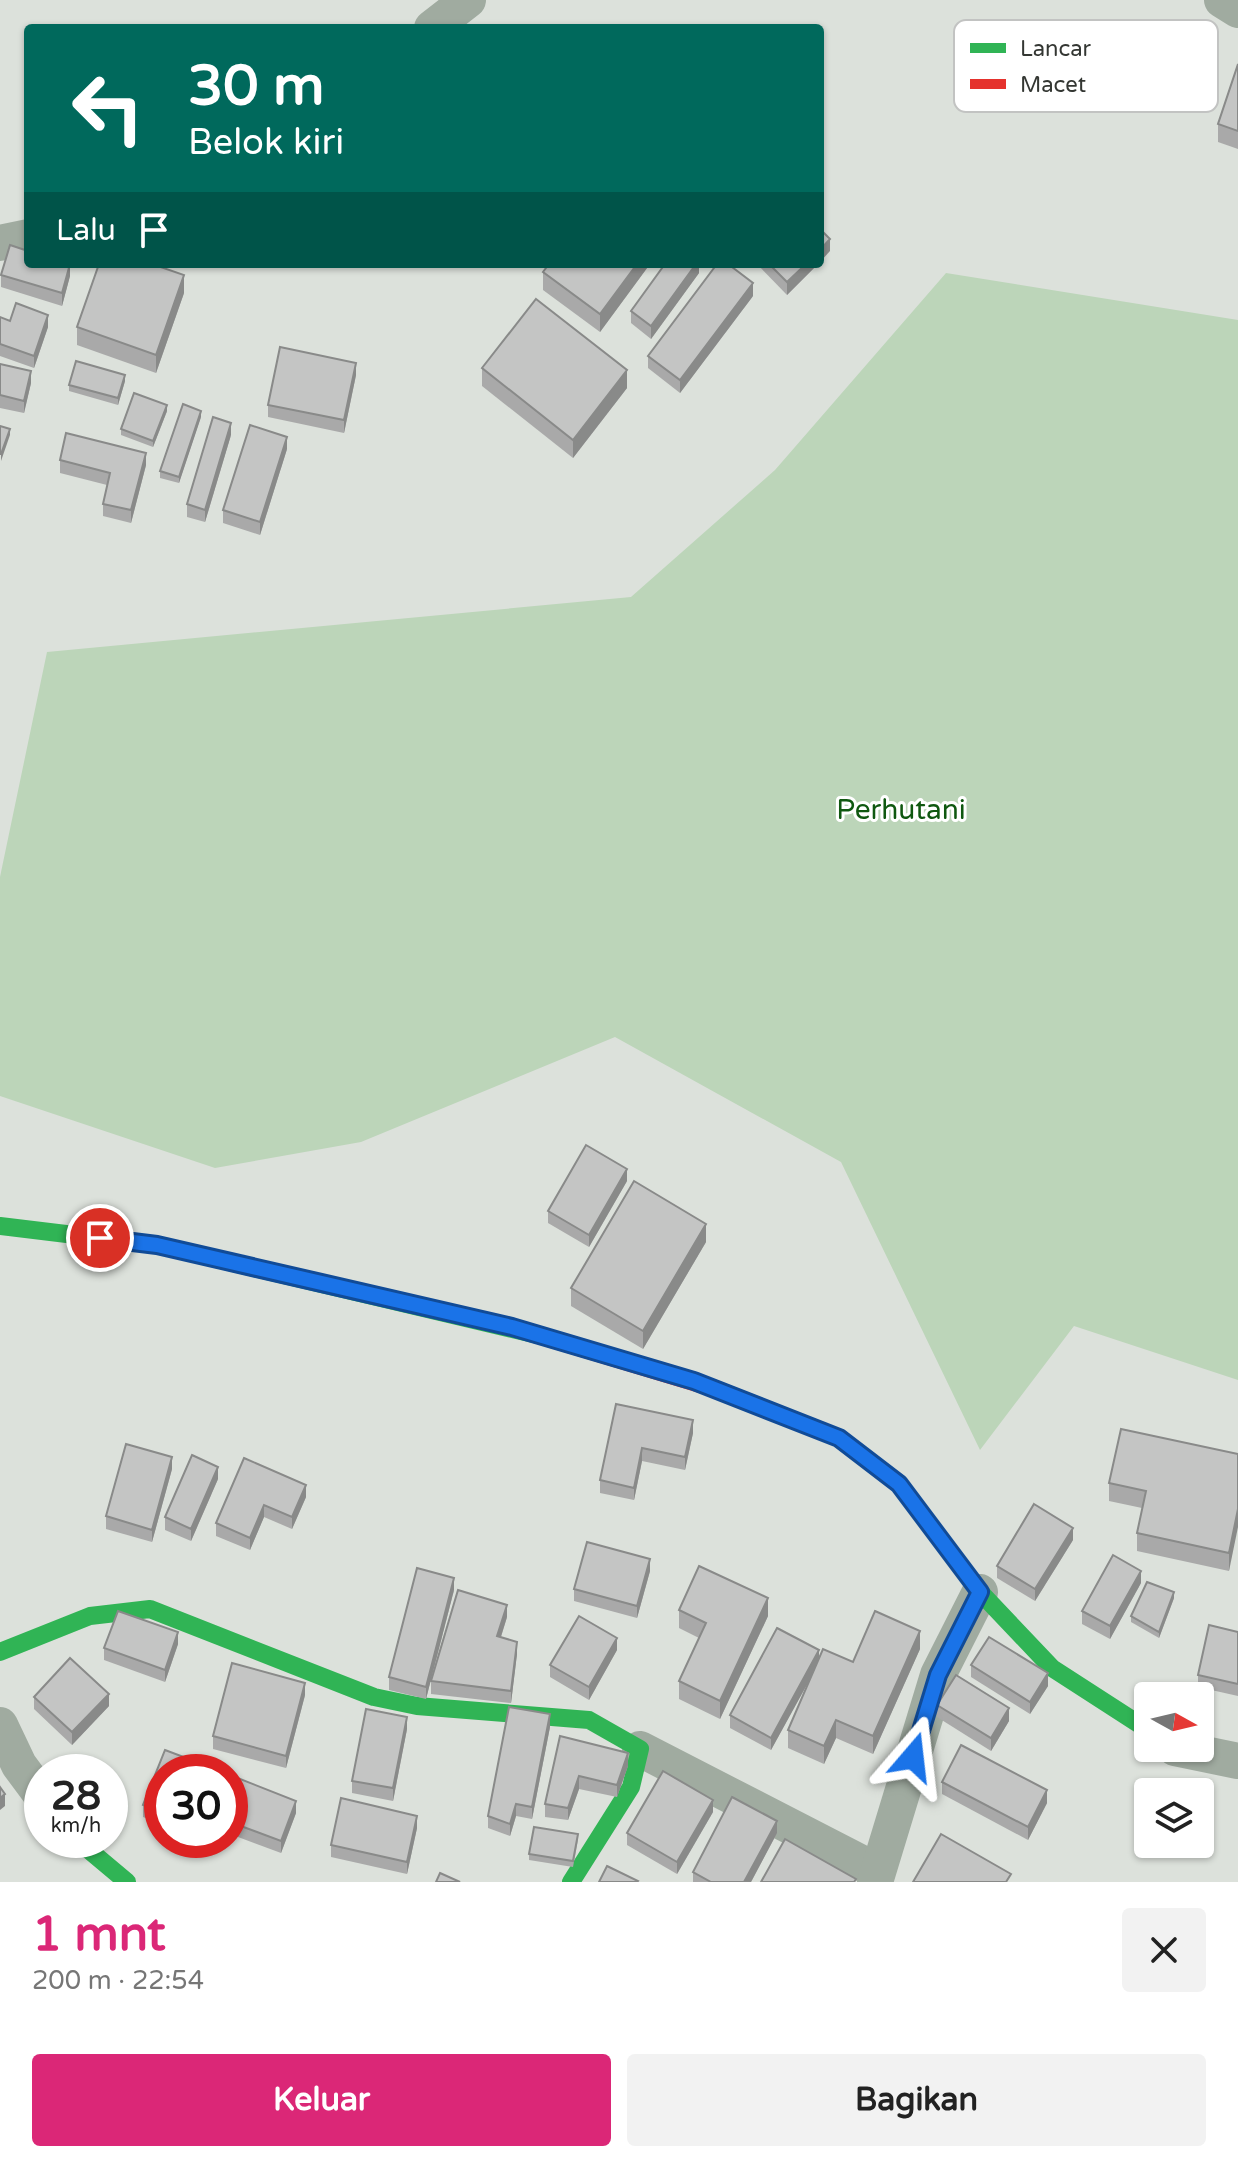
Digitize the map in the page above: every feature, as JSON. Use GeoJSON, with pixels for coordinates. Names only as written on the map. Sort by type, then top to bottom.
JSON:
{"type":"FeatureCollection","features":[{"type":"Feature","properties":{"kind":"street"},"geometry":{"type":"LineString","coordinates":[[437,24],[468,0]]}},
{"type":"Feature","properties":{"kind":"street"},"geometry":{"type":"LineString","coordinates":[[1222,0],[1238,10]]}},
{"type":"Feature","properties":{"kind":"street"},"geometry":{"type":"LineString","coordinates":[[0,243],[24,238]]}},
{"type":"Feature","properties":{"kind":"street"},"geometry":{"type":"LineString","coordinates":[[0,1226],[157,1245],[512,1327],[694,1381],[839,1438],[899,1484],[980,1592],[1052,1668],[1134,1721]]}},
{"type":"Feature","properties":{"kind":"street"},"geometry":{"type":"LineString","coordinates":[[0,1652],[81,1616],[113,1608],[150,1609],[374,1697],[417,1706],[589,1720],[876,1877],[938,1675],[980,1592]]}},
{"type":"Feature","properties":{"kind":"street"},"geometry":{"type":"LineString","coordinates":[[0,1725],[24,1772]]}},
{"type":"Feature","properties":{"kind":"street"},"geometry":{"type":"LineString","coordinates":[[571,1882],[631,1787],[640,1749]]}},
{"type":"Feature","properties":{"kind":"street"},"geometry":{"type":"LineString","coordinates":[[1214,1756],[1238,1761]]}},
{"type":"Feature","properties":{"kind":"street"},"geometry":{"type":"LineString","coordinates":[[98,1858],[127,1882]]}},
{"type":"Feature","properties":{"kind":"green space","name":"Perhutani"},"geometry":{"type":"Polygon","coordinates":[[[946,273],[1238,320],[1238,1380],[1074,1326],[980,1450],[841,1162],[615,1037],[361,1142],[215,1168],[0,1096],[0,877],[47,652],[631,597],[775,470],[946,273]]]}},
{"type":"Feature","properties":{"kind":"building"},"geometry":{"type":"Polygon","coordinates":[[[1238,64],[1238,131],[1218,124],[1238,64]]]}},
{"type":"Feature","properties":{"kind":"building"},"geometry":{"type":"Polygon","coordinates":[[[10,245],[24,250],[24,268],[69,268],[62,293],[1,275],[10,245]]]}},
{"type":"Feature","properties":{"kind":"building"},"geometry":{"type":"Polygon","coordinates":[[[98,268],[164,268],[184,275],[156,355],[77,327],[98,268]]]}},
{"type":"Feature","properties":{"kind":"building"},"geometry":{"type":"Polygon","coordinates":[[[546,268],[634,268],[600,314],[543,272],[546,268]]]}},
{"type":"Feature","properties":{"kind":"building"},"geometry":{"type":"Polygon","coordinates":[[[662,268],[693,268],[651,326],[631,311],[662,268]]]}},
{"type":"Feature","properties":{"kind":"building"},"geometry":{"type":"Polygon","coordinates":[[[714,268],[733,268],[753,283],[680,380],[648,356],[714,268]]]}},
{"type":"Feature","properties":{"kind":"building"},"geometry":{"type":"Polygon","coordinates":[[[773,268],[802,268],[787,282],[773,268]]]}},
{"type":"Feature","properties":{"kind":"building"},"geometry":{"type":"Polygon","coordinates":[[[536,299],[627,370],[573,440],[482,368],[536,299]]]}},
{"type":"Feature","properties":{"kind":"building"},"geometry":{"type":"Polygon","coordinates":[[[16,303],[48,315],[34,356],[0,344],[0,317],[10,321],[16,303]]]}},
{"type":"Feature","properties":{"kind":"building"},"geometry":{"type":"Polygon","coordinates":[[[280,347],[356,363],[344,420],[268,405],[280,347]]]}},
{"type":"Feature","properties":{"kind":"building"},"geometry":{"type":"Polygon","coordinates":[[[76,361],[125,375],[118,398],[69,385],[76,361]]]}},
{"type":"Feature","properties":{"kind":"building"},"geometry":{"type":"Polygon","coordinates":[[[0,364],[31,371],[24,401],[0,395],[0,364]]]}},
{"type":"Feature","properties":{"kind":"building"},"geometry":{"type":"Polygon","coordinates":[[[134,393],[167,405],[153,441],[121,429],[134,393]]]}},
{"type":"Feature","properties":{"kind":"building"},"geometry":{"type":"Polygon","coordinates":[[[183,404],[201,411],[179,477],[160,471],[183,404]]]}},
{"type":"Feature","properties":{"kind":"building"},"geometry":{"type":"Polygon","coordinates":[[[213,417],[231,423],[205,510],[187,504],[213,417]]]}},
{"type":"Feature","properties":{"kind":"building"},"geometry":{"type":"Polygon","coordinates":[[[250,425],[287,437],[260,522],[223,510],[250,425]]]}},
{"type":"Feature","properties":{"kind":"building"},"geometry":{"type":"Polygon","coordinates":[[[0,426],[10,429],[1,454],[0,454],[0,426]]]}},
{"type":"Feature","properties":{"kind":"building"},"geometry":{"type":"Polygon","coordinates":[[[66,433],[146,453],[131,510],[103,504],[110,473],[60,460],[66,433]]]}},
{"type":"Feature","properties":{"kind":"building"},"geometry":{"type":"Polygon","coordinates":[[[586,1145],[627,1169],[589,1235],[548,1211],[586,1145]]]}},
{"type":"Feature","properties":{"kind":"building"},"geometry":{"type":"Polygon","coordinates":[[[634,1181],[706,1224],[643,1331],[571,1288],[634,1181]]]}},
{"type":"Feature","properties":{"kind":"building"},"geometry":{"type":"Polygon","coordinates":[[[616,1404],[693,1420],[685,1457],[642,1448],[634,1488],[600,1480],[616,1404]]]}},
{"type":"Feature","properties":{"kind":"building"},"geometry":{"type":"Polygon","coordinates":[[[1121,1429],[1238,1454],[1238,1509],[1229,1553],[1137,1533],[1146,1491],[1109,1483],[1121,1429]]]}},
{"type":"Feature","properties":{"kind":"building"},"geometry":{"type":"Polygon","coordinates":[[[126,1444],[172,1457],[152,1530],[106,1516],[126,1444]]]}},
{"type":"Feature","properties":{"kind":"building"},"geometry":{"type":"Polygon","coordinates":[[[192,1455],[218,1467],[191,1529],[165,1517],[192,1455]]]}},
{"type":"Feature","properties":{"kind":"building"},"geometry":{"type":"Polygon","coordinates":[[[244,1458],[306,1485],[292,1517],[264,1505],[250,1538],[216,1523],[244,1458]]]}},
{"type":"Feature","properties":{"kind":"building"},"geometry":{"type":"Polygon","coordinates":[[[1034,1504],[1073,1528],[1035,1589],[997,1566],[1034,1504]]]}},
{"type":"Feature","properties":{"kind":"building"},"geometry":{"type":"Polygon","coordinates":[[[587,1542],[650,1559],[637,1606],[574,1589],[587,1542]]]}},
{"type":"Feature","properties":{"kind":"building"},"geometry":{"type":"Polygon","coordinates":[[[1113,1555],[1141,1571],[1110,1626],[1082,1611],[1113,1555]]]}},
{"type":"Feature","properties":{"kind":"building"},"geometry":{"type":"Polygon","coordinates":[[[699,1566],[768,1598],[720,1701],[679,1681],[706,1623],[679,1610],[699,1566]]]}},
{"type":"Feature","properties":{"kind":"building"},"geometry":{"type":"Polygon","coordinates":[[[417,1568],[454,1578],[426,1687],[389,1677],[417,1568]]]}},
{"type":"Feature","properties":{"kind":"building"},"geometry":{"type":"Polygon","coordinates":[[[1147,1582],[1174,1592],[1159,1632],[1131,1616],[1147,1582]]]}},
{"type":"Feature","properties":{"kind":"building"},"geometry":{"type":"Polygon","coordinates":[[[458,1590],[507,1605],[497,1636],[517,1642],[511,1691],[431,1681],[458,1590]]]}},
{"type":"Feature","properties":{"kind":"building"},"geometry":{"type":"Polygon","coordinates":[[[118,1611],[178,1632],[165,1670],[104,1648],[118,1611]]]}},
{"type":"Feature","properties":{"kind":"building"},"geometry":{"type":"Polygon","coordinates":[[[875,1611],[920,1631],[873,1736],[836,1720],[824,1746],[788,1730],[823,1649],[853,1662],[875,1611]]]}},
{"type":"Feature","properties":{"kind":"building"},"geometry":{"type":"Polygon","coordinates":[[[579,1616],[617,1638],[589,1687],[550,1665],[579,1616]]]}},
{"type":"Feature","properties":{"kind":"building"},"geometry":{"type":"Polygon","coordinates":[[[1209,1625],[1238,1632],[1238,1684],[1198,1675],[1209,1625]]]}},
{"type":"Feature","properties":{"kind":"building"},"geometry":{"type":"Polygon","coordinates":[[[777,1628],[819,1650],[771,1738],[730,1715],[777,1628]]]}},
{"type":"Feature","properties":{"kind":"building"},"geometry":{"type":"Polygon","coordinates":[[[989,1637],[1048,1673],[1030,1702],[971,1665],[989,1637]]]}},
{"type":"Feature","properties":{"kind":"building"},"geometry":{"type":"Polygon","coordinates":[[[70,1658],[109,1694],[72,1732],[34,1697],[70,1658]]]}},
{"type":"Feature","properties":{"kind":"building"},"geometry":{"type":"Polygon","coordinates":[[[232,1663],[305,1683],[286,1756],[213,1736],[232,1663]]]}},
{"type":"Feature","properties":{"kind":"building"},"geometry":{"type":"Polygon","coordinates":[[[956,1675],[1009,1708],[991,1738],[937,1705],[956,1675]]]}},
{"type":"Feature","properties":{"kind":"building"},"geometry":{"type":"Polygon","coordinates":[[[509,1707],[550,1714],[532,1807],[516,1804],[510,1824],[488,1816],[509,1707]]]}},
{"type":"Feature","properties":{"kind":"building"},"geometry":{"type":"Polygon","coordinates":[[[366,1709],[407,1717],[393,1788],[352,1781],[366,1709]]]}},
{"type":"Feature","properties":{"kind":"building"},"geometry":{"type":"Polygon","coordinates":[[[560,1736],[628,1753],[617,1785],[579,1776],[568,1808],[545,1804],[560,1736]]]}},
{"type":"Feature","properties":{"kind":"building"},"geometry":{"type":"Polygon","coordinates":[[[961,1745],[1047,1790],[1028,1827],[942,1782],[961,1745]]]}},
{"type":"Feature","properties":{"kind":"building"},"geometry":{"type":"Polygon","coordinates":[[[663,1771],[713,1800],[677,1862],[627,1833],[663,1771]]]}},
{"type":"Feature","properties":{"kind":"building"},"geometry":{"type":"Polygon","coordinates":[[[248,1782],[296,1801],[281,1841],[248,1829],[248,1782]]]}},
{"type":"Feature","properties":{"kind":"building"},"geometry":{"type":"Polygon","coordinates":[[[732,1797],[777,1821],[744,1882],[711,1882],[693,1872],[732,1797]]]}},
{"type":"Feature","properties":{"kind":"building"},"geometry":{"type":"Polygon","coordinates":[[[341,1798],[417,1816],[407,1862],[331,1845],[341,1798]]]}},
{"type":"Feature","properties":{"kind":"building"},"geometry":{"type":"Polygon","coordinates":[[[534,1827],[578,1834],[573,1861],[529,1854],[534,1827]]]}},
{"type":"Feature","properties":{"kind":"building"},"geometry":{"type":"Polygon","coordinates":[[[941,1834],[1011,1874],[1006,1882],[913,1882],[941,1834]]]}},
{"type":"Feature","properties":{"kind":"building"},"geometry":{"type":"Polygon","coordinates":[[[785,1839],[856,1879],[854,1882],[761,1882],[785,1839]]]}},
{"type":"Feature","properties":{"kind":"building"},"geometry":{"type":"Polygon","coordinates":[[[607,1866],[638,1881],[599,1882],[607,1866]]]}},
{"type":"Feature","properties":{"kind":"building"},"geometry":{"type":"Polygon","coordinates":[[[440,1873],[460,1882],[436,1882],[440,1873]]]}},
{"type":"Feature","properties":{"kind":"traffic: fast"},"geometry":{"type":"LineString","coordinates":[[0,1226],[157,1245],[538,1335]]}},
{"type":"Feature","properties":{"kind":"traffic: fast"},"geometry":{"type":"LineString","coordinates":[[713,1388],[839,1438],[899,1484],[980,1592],[1052,1668],[1134,1721]]}},
{"type":"Feature","properties":{"kind":"traffic: fast"},"geometry":{"type":"LineString","coordinates":[[0,1652],[90,1616],[150,1609],[374,1697],[417,1706],[589,1720],[640,1749],[631,1787],[571,1882]]}},
{"type":"Feature","properties":{"kind":"traffic: fast"},"geometry":{"type":"LineString","coordinates":[[98,1858],[127,1882]]}},
{"type":"Feature","properties":{"kind":"traffic: jam"},"geometry":{"type":"LineString","coordinates":[[538,1335],[713,1388]]}},
{"type":"Feature","properties":{"kind":"route"},"geometry":{"type":"LineString","coordinates":[[100,1238],[157,1245],[512,1327],[694,1381],[839,1438],[899,1484],[980,1592],[938,1675],[913,1757]]}}]}
